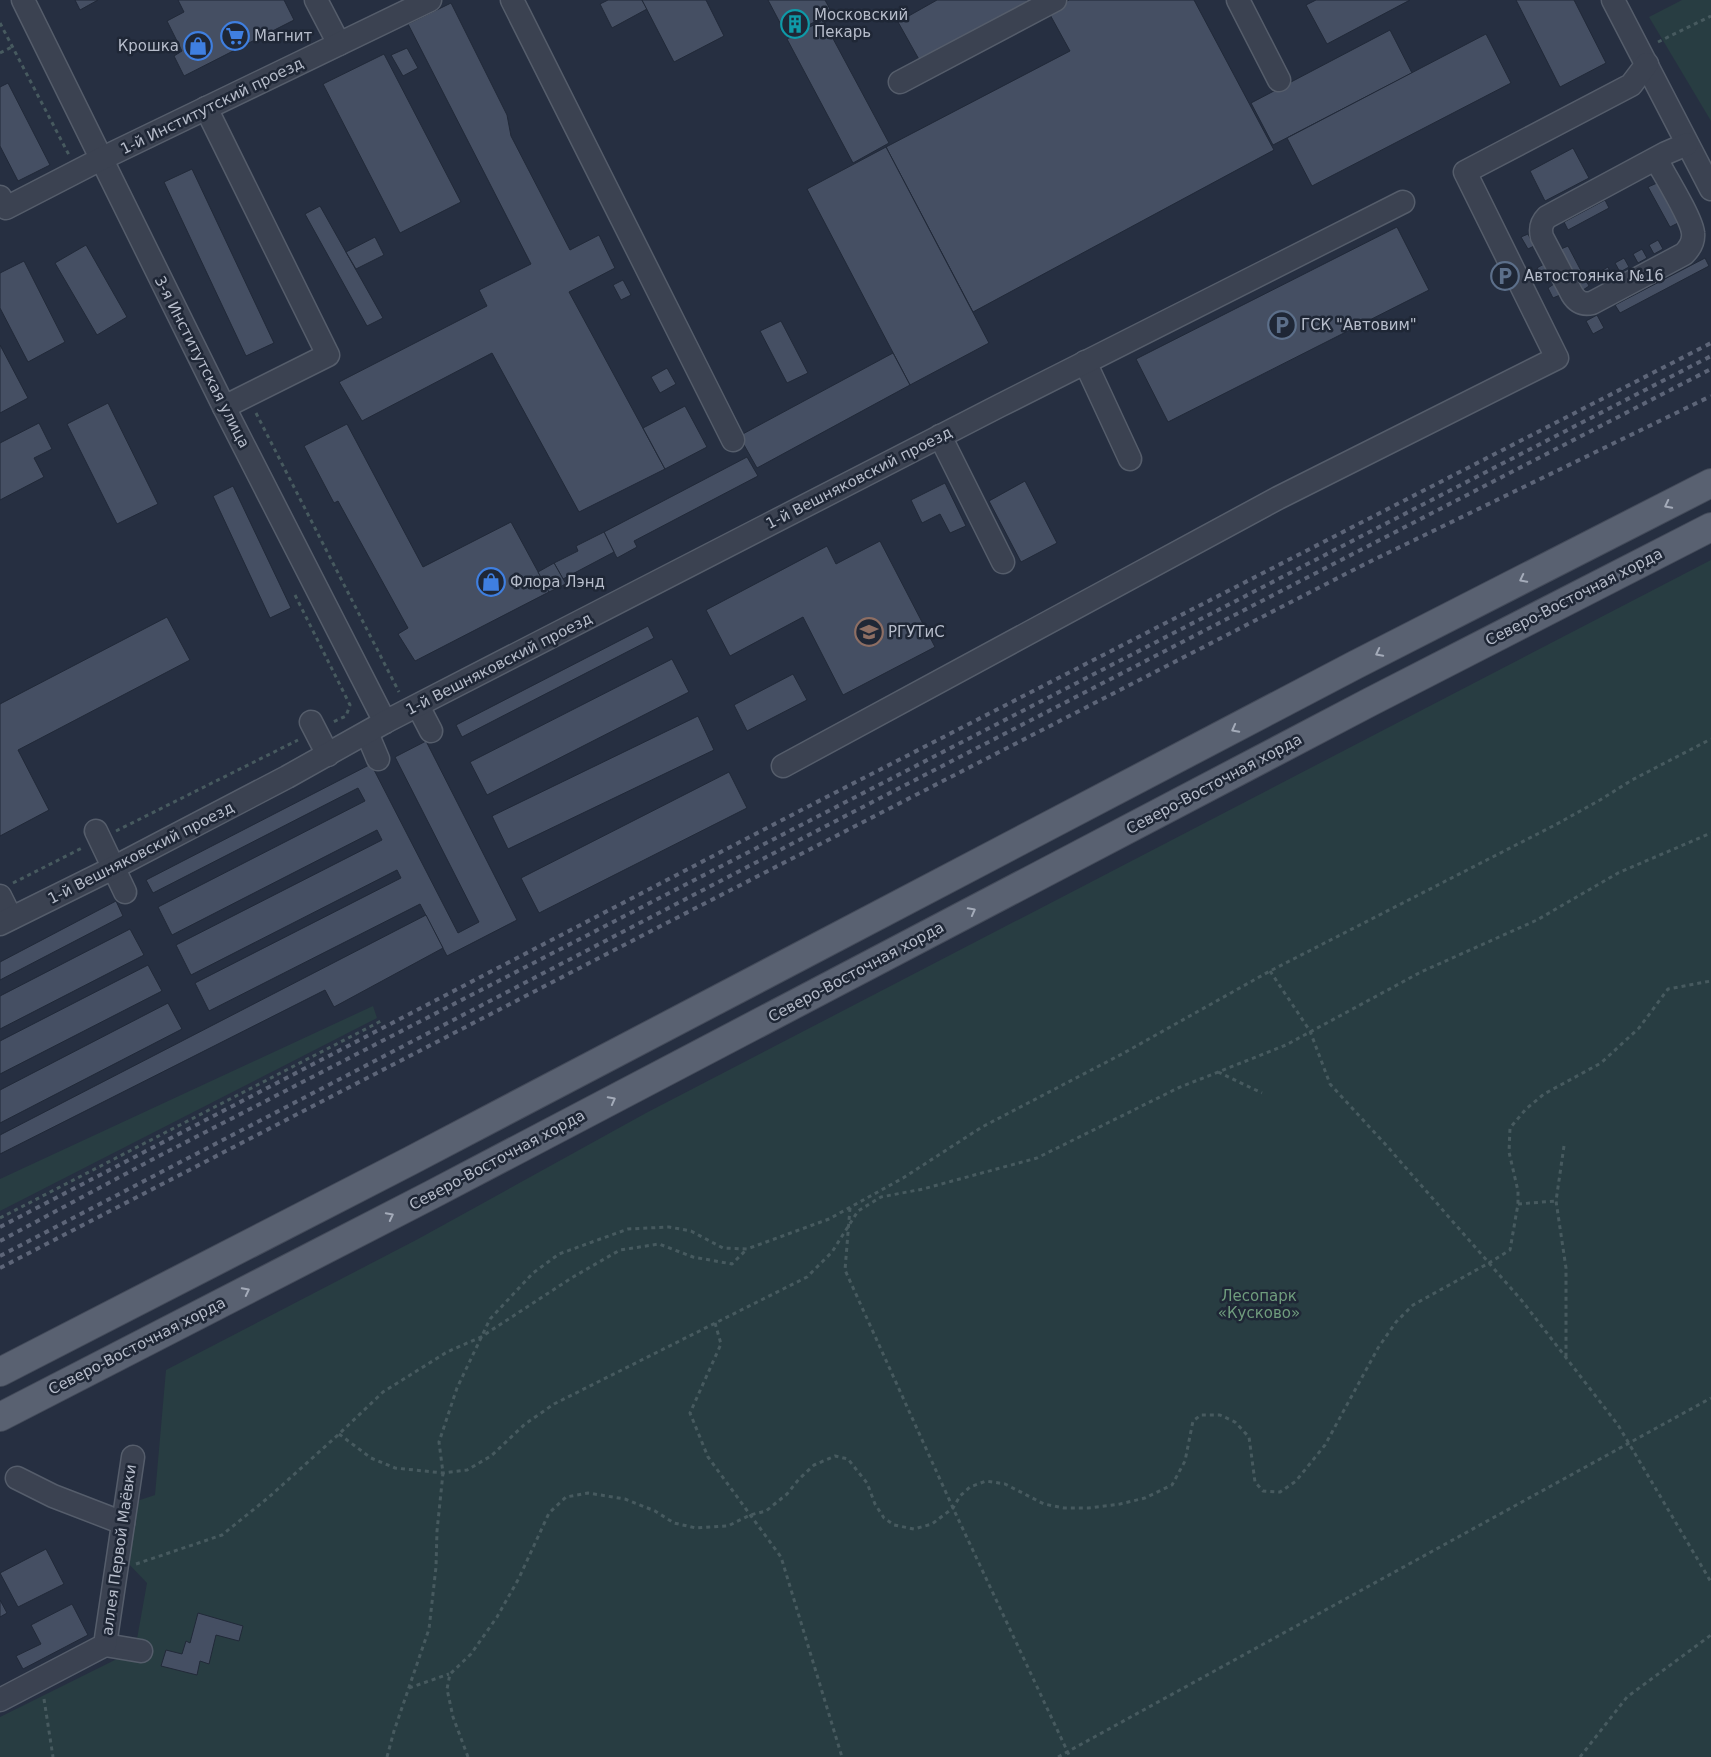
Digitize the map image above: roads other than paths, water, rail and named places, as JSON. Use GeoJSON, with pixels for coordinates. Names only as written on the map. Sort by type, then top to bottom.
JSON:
{"type":"FeatureCollection","features":[{"type":"Feature","properties":{"kind":"main road"},"geometry":{"type":"LineString","coordinates":[[0,1372],[410,1161],[1355,665],[1711,483]]}},
{"type":"Feature","properties":{"kind":"main road","name":"Северо-Восточная хорда"},"geometry":{"type":"LineString","coordinates":[[0,1417],[422,1200],[1370,702],[1711,527]]}},
{"type":"Feature","properties":{"kind":"street","name":"3-я Институтская улица"},"geometry":{"type":"LineString","coordinates":[[23,0],[224,407],[376,728],[378,759]]}},
{"type":"Feature","properties":{"kind":"street"},"geometry":{"type":"LineString","coordinates":[[316,0],[339,44]]}},
{"type":"Feature","properties":{"kind":"street","name":"1-й Институтский проезд"},"geometry":{"type":"LineString","coordinates":[[2,205],[77,171],[430,0]]}},
{"type":"Feature","properties":{"kind":"street"},"geometry":{"type":"LineString","coordinates":[[512,0],[733,440]]}},
{"type":"Feature","properties":{"kind":"street"},"geometry":{"type":"LineString","coordinates":[[900,82],[1055,0]]}},
{"type":"Feature","properties":{"kind":"street"},"geometry":{"type":"LineString","coordinates":[[1238,0],[1280,80]]}},
{"type":"Feature","properties":{"kind":"street"},"geometry":{"type":"LineString","coordinates":[[1622,3],[1643,57],[1709,180]]}},
{"type":"Feature","properties":{"kind":"street"},"geometry":{"type":"LineString","coordinates":[[783,766],[1278,498],[1557,358],[1465,172],[1631,85],[1643,57]]}},
{"type":"Feature","properties":{"kind":"street"},"geometry":{"type":"LineString","coordinates":[[206,108],[328,355],[224,407]]}},
{"type":"Feature","properties":{"kind":"street"},"geometry":{"type":"LineString","coordinates":[[1656,159],[1692,227],[1693,242],[1684,254],[1592,303],[1578,301],[1572,294],[1542,237],[1540,231],[1544,220],[1656,159],[1688,144]]}},
{"type":"Feature","properties":{"kind":"street","name":"1-й Вешняковский проезд"},"geometry":{"type":"LineString","coordinates":[[6,921],[113,868],[413,708],[999,406],[1061,364],[1085,362],[1403,202]]}},
{"type":"Feature","properties":{"kind":"street"},"geometry":{"type":"LineString","coordinates":[[1085,362],[1130,459]]}},
{"type":"Feature","properties":{"kind":"street"},"geometry":{"type":"LineString","coordinates":[[940,436],[1003,562]]}},
{"type":"Feature","properties":{"kind":"street"},"geometry":{"type":"LineString","coordinates":[[413,708],[431,731]]}},
{"type":"Feature","properties":{"kind":"street"},"geometry":{"type":"LineString","coordinates":[[313,726],[328,754]]}},
{"type":"Feature","properties":{"kind":"street"},"geometry":{"type":"LineString","coordinates":[[98,835],[125,892]]}},
{"type":"Feature","properties":{"kind":"street"},"geometry":{"type":"LineString","coordinates":[[4,891],[6,921]]}},
{"type":"Feature","properties":{"kind":"street","name":"аллея Первой Маёвки"},"geometry":{"type":"LineString","coordinates":[[0,1700],[105,1646],[133,1457]]}},
{"type":"Feature","properties":{"kind":"street"},"geometry":{"type":"LineString","coordinates":[[17,1478],[54,1496],[123,1523]]}},
{"type":"Feature","properties":{"kind":"street"},"geometry":{"type":"LineString","coordinates":[[105,1646],[141,1652]]}},
{"type":"Feature","properties":{"kind":"railway"},"geometry":{"type":"LineString","coordinates":[[0,1227],[813,804],[1711,343]]}},
{"type":"Feature","properties":{"kind":"railway"},"geometry":{"type":"LineString","coordinates":[[0,1241],[159,1156],[1711,356]]}},
{"type":"Feature","properties":{"kind":"railway"},"geometry":{"type":"LineString","coordinates":[[0,1256],[826,826],[1711,369]]}},
{"type":"Feature","properties":{"kind":"railway"},"geometry":{"type":"LineString","coordinates":[[0,1268],[1365,564],[1711,396]]}},
{"type":"Feature","properties":{"kind":"place","name":"Московский Пекарь"},"geometry":{"type":"Point","coordinates":[795,24]}},
{"type":"Feature","properties":{"kind":"place","name":"Магнит"},"geometry":{"type":"Point","coordinates":[235,36]}},
{"type":"Feature","properties":{"kind":"place","name":"Крошка"},"geometry":{"type":"Point","coordinates":[198,46]}},
{"type":"Feature","properties":{"kind":"place","name":"Автостоянка №16"},"geometry":{"type":"Point","coordinates":[1505,276]}},
{"type":"Feature","properties":{"kind":"place","name":"ГСК \"Автовим\""},"geometry":{"type":"Point","coordinates":[1282,325]}},
{"type":"Feature","properties":{"kind":"place","name":"Флора Лэнд"},"geometry":{"type":"Point","coordinates":[491,582]}},
{"type":"Feature","properties":{"kind":"place","name":"РГУТиС"},"geometry":{"type":"Point","coordinates":[869,632]}},
{"type":"Feature","properties":{"kind":"park label","name":"Лесопарк «Кусково»"},"geometry":{"type":"Point","coordinates":[1259,1304]}}]}
